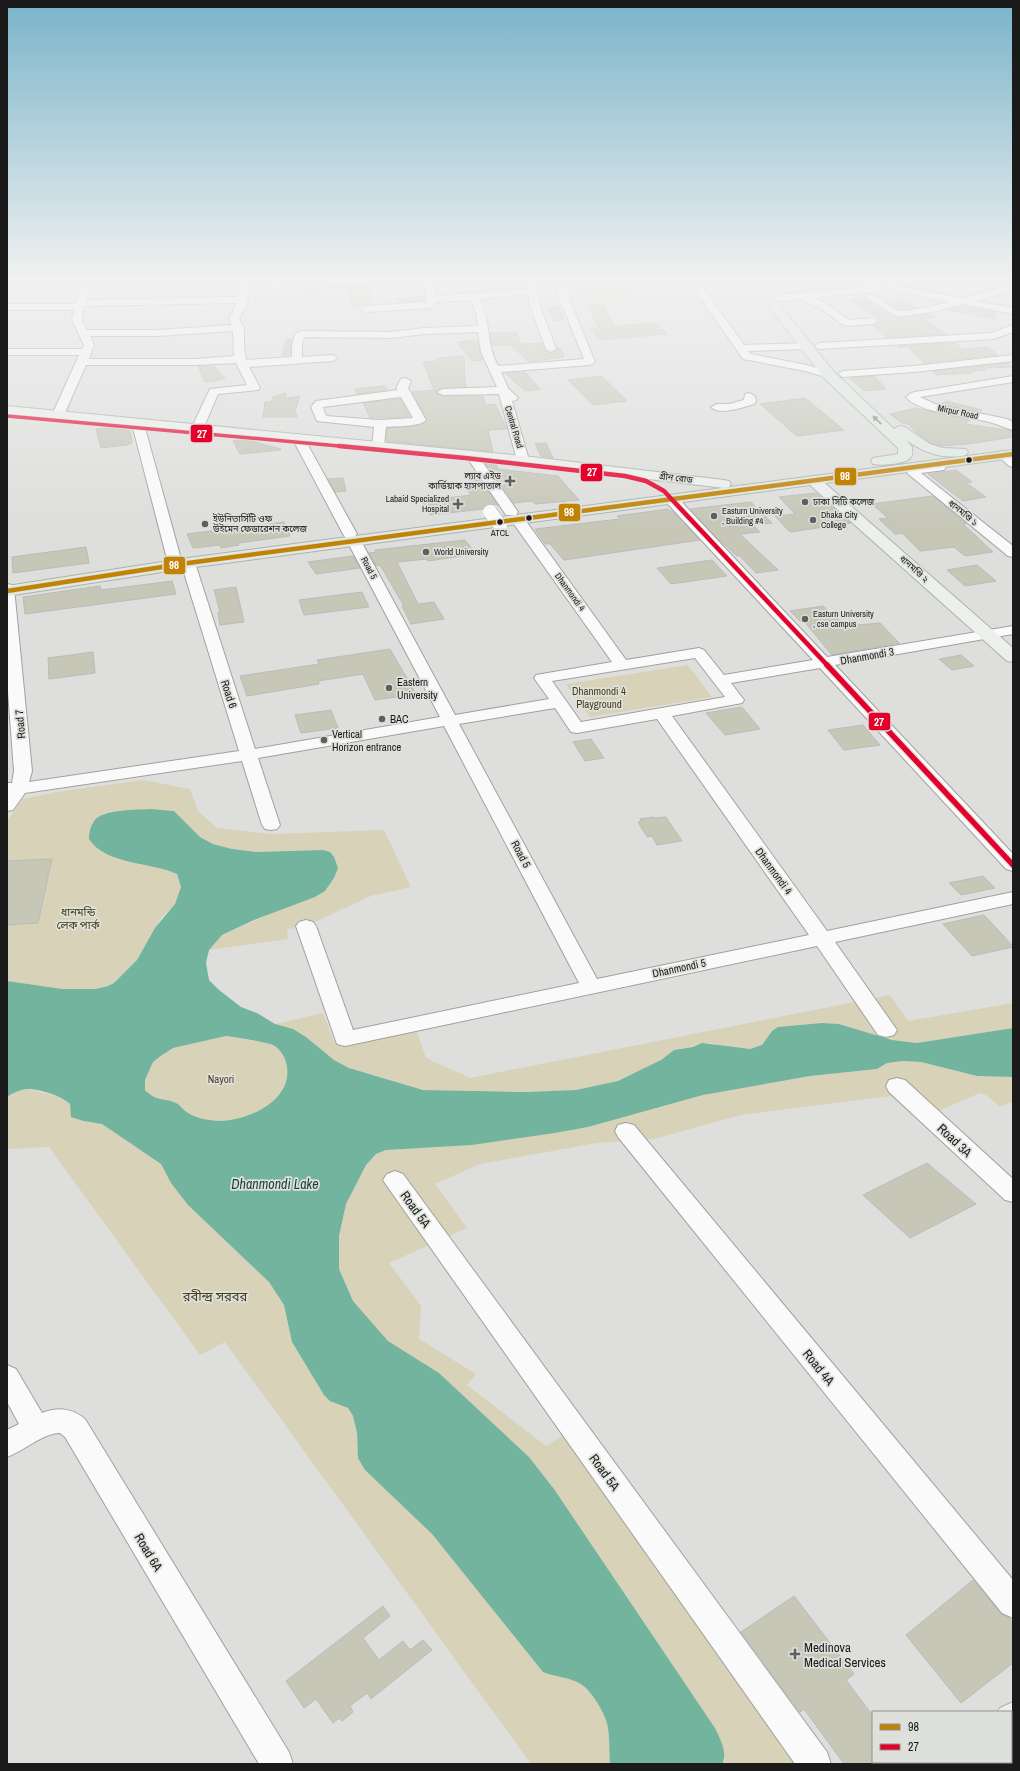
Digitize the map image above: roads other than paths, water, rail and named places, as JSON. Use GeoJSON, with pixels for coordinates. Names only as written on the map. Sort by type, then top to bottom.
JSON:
{"type":"FeatureCollection","features":[{"type":"Feature","properties":{"kind":"highway"},"geometry":{"type":"LineString","coordinates":[[816,478],[819,469],[901,458],[905,454],[905,447],[829,374],[820,359]]}},
{"type":"Feature","properties":{"kind":"highway"},"geometry":{"type":"LineString","coordinates":[[827,359],[931,460]]}},
{"type":"Feature","properties":{"kind":"highway"},"geometry":{"type":"LineString","coordinates":[[900,430],[925,447],[942,452],[963,452],[1010,456]]}},
{"type":"Feature","properties":{"kind":"highway"},"geometry":{"type":"LineString","coordinates":[[7,588],[181,561],[495,518],[667,495],[816,478],[931,460],[963,452]]}},
{"type":"Feature","properties":{"kind":"highway"},"geometry":{"type":"LineString","coordinates":[[667,495],[724,484],[816,478],[931,460],[1010,456]]}},
{"type":"Feature","properties":{"kind":"main road","name":"গ্রীন রোড"},"geometry":{"type":"LineString","coordinates":[[7,410],[197,428],[300,441],[473,458],[528,461],[724,484]]}},
{"type":"Feature","properties":{"kind":"main road","name":"গ্রীন রোড"},"geometry":{"type":"LineString","coordinates":[[7,416],[139,428],[378,446],[625,476],[646,481],[667,495]]}},
{"type":"Feature","properties":{"kind":"main road","name":"ধানমণ্ডি ২"},"geometry":{"type":"LineString","coordinates":[[816,478],[1004,635],[1013,657]]}},
{"type":"Feature","properties":{"kind":"street"},"geometry":{"type":"LineString","coordinates":[[58,415],[83,359]]}},
{"type":"Feature","properties":{"kind":"street"},"geometry":{"type":"LineString","coordinates":[[121,359],[196,362],[321,359]]}},
{"type":"Feature","properties":{"kind":"street","name":"Central Road"},"geometry":{"type":"LineString","coordinates":[[490,359],[496,369],[504,390],[505,398],[528,461]]}},
{"type":"Feature","properties":{"kind":"street"},"geometry":{"type":"LineString","coordinates":[[496,369],[590,362],[589,359]]}},
{"type":"Feature","properties":{"kind":"street"},"geometry":{"type":"LineString","coordinates":[[756,359],[807,368],[829,374]]}},
{"type":"Feature","properties":{"kind":"street"},"geometry":{"type":"LineString","coordinates":[[950,359],[955,364]]}},
{"type":"Feature","properties":{"kind":"street"},"geometry":{"type":"LineString","coordinates":[[843,374],[914,369],[1003,359]]}},
{"type":"Feature","properties":{"kind":"street"},"geometry":{"type":"LineString","coordinates":[[197,428],[214,391],[254,388],[242,361]]}},
{"type":"Feature","properties":{"kind":"street","name":"Mirpur Road"},"geometry":{"type":"LineString","coordinates":[[1013,379],[915,395],[912,397],[916,401],[931,406],[994,419],[1013,426]]}},
{"type":"Feature","properties":{"kind":"street"},"geometry":{"type":"LineString","coordinates":[[404,393],[320,403],[317,406],[321,419],[323,420],[380,424],[420,420],[402,388],[405,381]]}},
{"type":"Feature","properties":{"kind":"street"},"geometry":{"type":"LineString","coordinates":[[443,392],[504,390]]}},
{"type":"Feature","properties":{"kind":"street"},"geometry":{"type":"LineString","coordinates":[[717,407],[722,406],[728,408],[734,407],[734,405],[750,402],[749,396]]}},
{"type":"Feature","properties":{"kind":"street"},"geometry":{"type":"LineString","coordinates":[[378,446],[380,424]]}},
{"type":"Feature","properties":{"kind":"street","name":"Road 6"},"geometry":{"type":"LineString","coordinates":[[139,428],[181,561],[271,825]]}},
{"type":"Feature","properties":{"kind":"street","name":"Road 5"},"geometry":{"type":"LineString","coordinates":[[300,441],[591,987]]}},
{"type":"Feature","properties":{"kind":"street","name":"ধানমণ্ডি ১"},"geometry":{"type":"LineString","coordinates":[[1010,456],[916,470],[913,473],[1013,553]]}},
{"type":"Feature","properties":{"kind":"street","name":"Dhanmondi 4"},"geometry":{"type":"LineString","coordinates":[[473,458],[622,665]]}},
{"type":"Feature","properties":{"kind":"street"},"geometry":{"type":"LineString","coordinates":[[667,495],[1013,865]]}},
{"type":"Feature","properties":{"kind":"street","name":"Road 7"},"geometry":{"type":"LineString","coordinates":[[7,588],[23,770],[13,788],[7,806]]}},
{"type":"Feature","properties":{"kind":"street","name":"Dhanmondi 3"},"geometry":{"type":"LineString","coordinates":[[720,680],[1004,635]]}},
{"type":"Feature","properties":{"kind":"street"},"geometry":{"type":"LineString","coordinates":[[699,653],[736,700],[577,728],[542,678],[622,665],[699,653]]}},
{"type":"Feature","properties":{"kind":"street"},"geometry":{"type":"LineString","coordinates":[[13,788],[248,755],[451,722],[559,702]]}},
{"type":"Feature","properties":{"kind":"street","name":"Dhanmondi 4"},"geometry":{"type":"LineString","coordinates":[[661,713],[886,1030]]}},
{"type":"Feature","properties":{"kind":"street","name":"Dhanmondi 5"},"geometry":{"type":"LineString","coordinates":[[306,926],[345,1038],[1013,898]]}},
{"type":"Feature","properties":{"kind":"street","name":"Road 3A"},"geometry":{"type":"LineString","coordinates":[[897,1086],[1013,1193]]}},
{"type":"Feature","properties":{"kind":"street","name":"Road 4A"},"geometry":{"type":"LineString","coordinates":[[626,1131],[1013,1603]]}},
{"type":"Feature","properties":{"kind":"street","name":"Road 5A"},"geometry":{"type":"LineString","coordinates":[[395,1180],[815,1764]]}},
{"type":"Feature","properties":{"kind":"street"},"geometry":{"type":"LineString","coordinates":[[7,1377],[36,1428]]}},
{"type":"Feature","properties":{"kind":"street","name":"Road 6A"},"geometry":{"type":"LineString","coordinates":[[7,1445],[36,1428],[54,1421],[61,1420],[68,1422],[75,1428],[277,1764]]}},
{"type":"Feature","properties":{"kind":"water","name":"Dhanmondi Lake"},"geometry":{"type":"Polygon","coordinates":[[[151,809],[174,811],[200,837],[213,844],[232,849],[256,852],[323,850],[330,852],[334,857],[338,868],[334,878],[325,891],[315,897],[254,920],[222,935],[209,950],[206,963],[209,980],[241,1007],[257,1013],[275,1024],[293,1029],[306,1037],[334,1060],[349,1068],[423,1090],[525,1092],[576,1090],[618,1081],[661,1060],[674,1050],[693,1047],[702,1043],[750,1049],[762,1045],[772,1031],[778,1027],[822,1023],[839,1024],[892,1040],[917,1043],[1013,1028],[1013,1077],[977,1076],[921,1062],[903,1061],[887,1063],[877,1069],[810,1076],[703,1095],[588,1127],[555,1133],[472,1145],[386,1150],[376,1154],[366,1165],[346,1204],[339,1236],[339,1269],[353,1301],[388,1341],[439,1373],[529,1457],[554,1489],[715,1728],[724,1750],[724,1759],[722,1764],[610,1764],[607,1723],[600,1707],[588,1690],[575,1681],[543,1672],[432,1534],[365,1470],[358,1458],[357,1433],[353,1416],[348,1408],[330,1401],[324,1395],[292,1342],[284,1305],[269,1282],[188,1205],[171,1183],[161,1164],[102,1124],[71,1117],[70,1104],[56,1096],[38,1090],[28,1089],[7,1097],[7,981],[62,989],[96,989],[108,986],[114,983],[137,960],[155,928],[175,904],[181,887],[177,874],[106,854],[96,847],[89,839],[94,821],[104,814],[129,810],[151,809]],[[226,1036],[173,1048],[162,1055],[153,1062],[145,1080],[145,1090],[155,1097],[178,1104],[192,1115],[209,1120],[229,1120],[253,1113],[265,1107],[275,1099],[282,1090],[287,1079],[286,1061],[281,1052],[273,1045],[226,1036]]]}},
{"type":"Feature","properties":{"kind":"place","name":"ল্যাব এইড কার্ডিয়াক হাসপাতাল"},"geometry":{"type":"Point","coordinates":[510,481]}},
{"type":"Feature","properties":{"kind":"place","name":"ঢাকা সিটি কলেজ"},"geometry":{"type":"Point","coordinates":[805,502]}},
{"type":"Feature","properties":{"kind":"place","name":"Labaid Specialized Hospital"},"geometry":{"type":"Point","coordinates":[458,504]}},
{"type":"Feature","properties":{"kind":"place","name":"Easturn University , Building #4"},"geometry":{"type":"Point","coordinates":[714,516]}},
{"type":"Feature","properties":{"kind":"place","name":"Dhaka City College"},"geometry":{"type":"Point","coordinates":[813,520]}},
{"type":"Feature","properties":{"kind":"place","name":"ATCL"},"geometry":{"type":"Point","coordinates":[500,522]}},
{"type":"Feature","properties":{"kind":"place","name":"ইউনিভার্সিটি ওফ উইমেন ফেডারেশন কলেজ"},"geometry":{"type":"Point","coordinates":[205,524]}},
{"type":"Feature","properties":{"kind":"place","name":"World University"},"geometry":{"type":"Point","coordinates":[426,552]}},
{"type":"Feature","properties":{"kind":"place","name":"Easturn University , cse campus"},"geometry":{"type":"Point","coordinates":[805,619]}},
{"type":"Feature","properties":{"kind":"place","name":"Eastern University"},"geometry":{"type":"Point","coordinates":[389,688]}},
{"type":"Feature","properties":{"kind":"place","name":"BAC"},"geometry":{"type":"Point","coordinates":[382,719]}},
{"type":"Feature","properties":{"kind":"place","name":"Vertical Horizon entrance"},"geometry":{"type":"Point","coordinates":[324,740]}},
{"type":"Feature","properties":{"kind":"place","name":"Medinova Medical Services"},"geometry":{"type":"Point","coordinates":[795,1654]}},
{"type":"Feature","properties":{"kind":"park label","name":"Dhanmondi 4 Playground"},"geometry":{"type":"Point","coordinates":[599,697]}},
{"type":"Feature","properties":{"kind":"park label","name":"ধানমন্ডি লেক পার্ক"},"geometry":{"type":"Point","coordinates":[78,918]}},
{"type":"Feature","properties":{"kind":"park label","name":"Nayori"},"geometry":{"type":"Point","coordinates":[221,1079]}},
{"type":"Feature","properties":{"kind":"park label","name":"রবীন্দ্র সরবর"},"geometry":{"type":"Point","coordinates":[215,1296]}}]}
